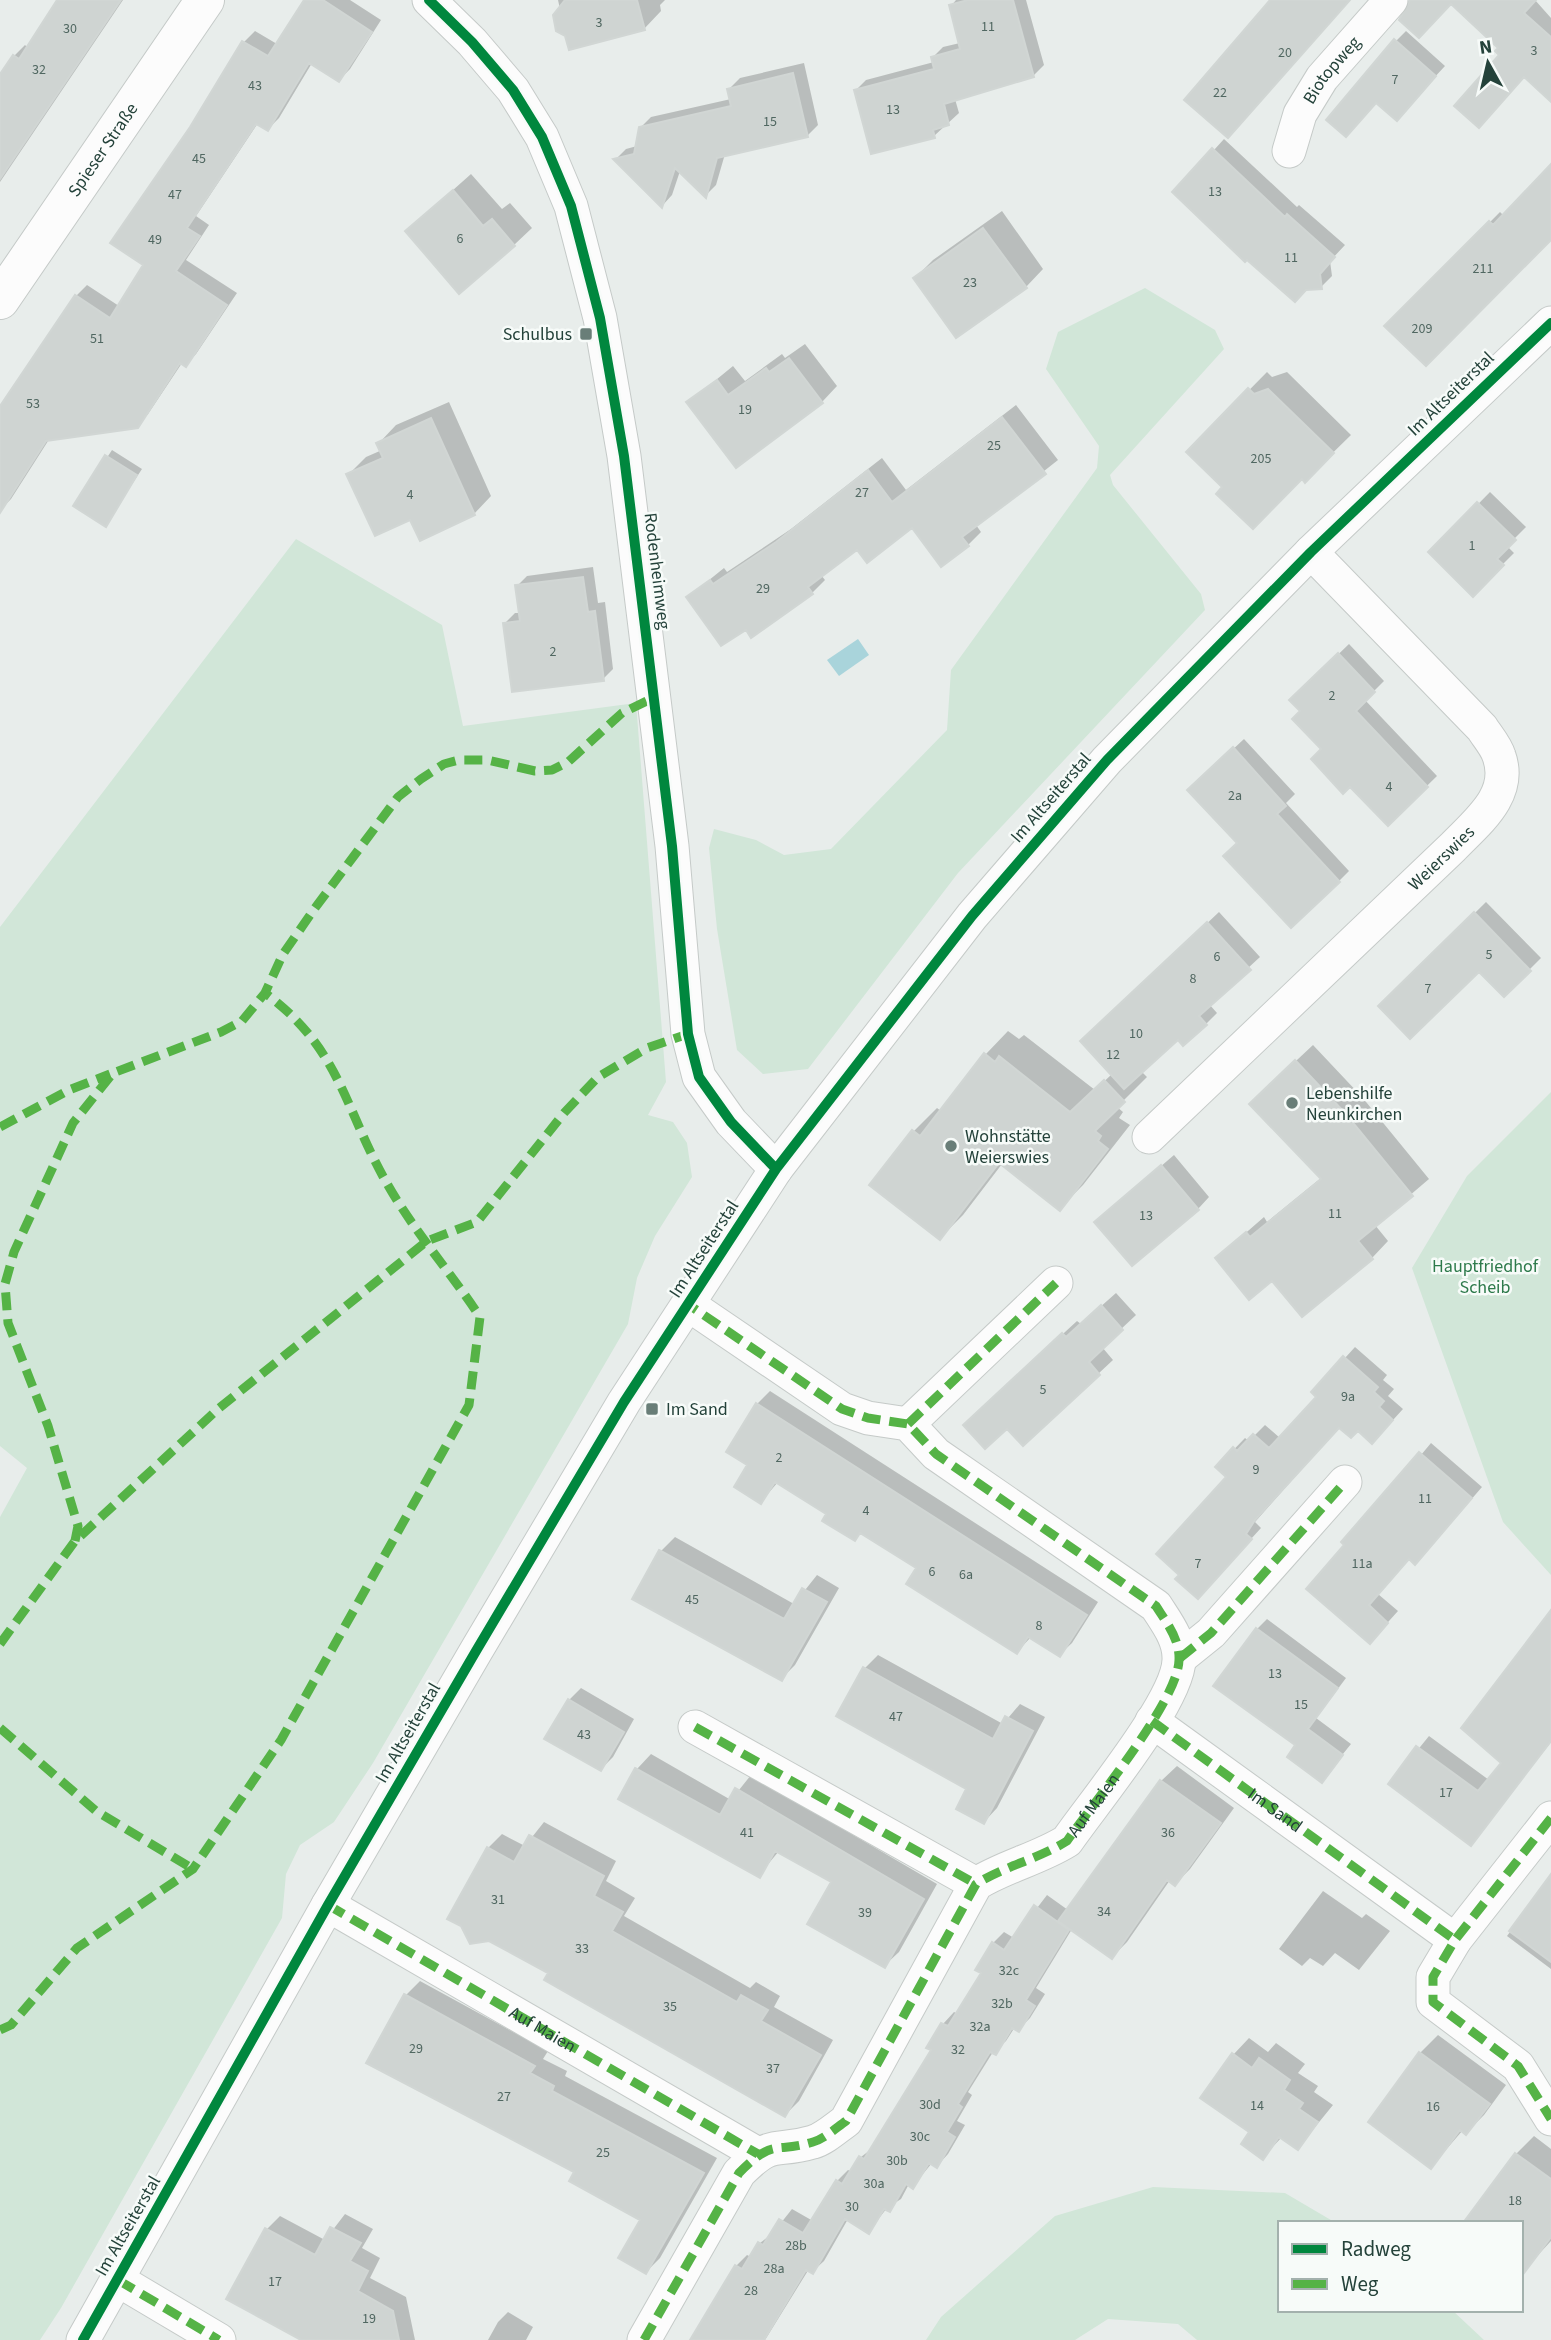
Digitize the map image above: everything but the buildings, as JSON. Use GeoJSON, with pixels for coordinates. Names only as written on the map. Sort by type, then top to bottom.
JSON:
{"type":"FeatureCollection","features":[{"type":"Feature","properties":{"kind":"street","name":"Spieser Straße"},"geometry":{"type":"LineString","coordinates":[[0,300],[205,0]]}},
{"type":"Feature","properties":{"kind":"street","name":"Rodenheimweg"},"geometry":{"type":"LineString","coordinates":[[429,0],[472,42],[513,90],[542,137],[570,206],[600,318],[629,494],[672,846],[688,1034],[699,1077],[731,1122],[776,1169]]}},
{"type":"Feature","properties":{"kind":"street","name":"Biotopweg"},"geometry":{"type":"LineString","coordinates":[[1289,151],[1300,114],[1322,78],[1391,0]]}},
{"type":"Feature","properties":{"kind":"street","name":"Im Altseiterstal"},"geometry":{"type":"LineString","coordinates":[[83,2340],[328,1905],[624,1402],[776,1169],[972,916],[1107,760],[1311,552],[1551,323]]}},
{"type":"Feature","properties":{"kind":"street","name":"Weierswies"},"geometry":{"type":"LineString","coordinates":[[1149,1137],[1452,847],[1492,807],[1502,785],[1499,756],[1482,728],[1311,552]]}},
{"type":"Feature","properties":{"kind":"street"},"geometry":{"type":"LineString","coordinates":[[908,1424],[1056,1283]]}},
{"type":"Feature","properties":{"kind":"street"},"geometry":{"type":"LineString","coordinates":[[688,1305],[842,1409],[867,1418],[908,1424],[936,1454],[1156,1606],[1175,1637],[1180,1658],[1176,1680],[1152,1721]]}},
{"type":"Feature","properties":{"kind":"street"},"geometry":{"type":"LineString","coordinates":[[1180,1658],[1211,1633],[1345,1482]]}},
{"type":"Feature","properties":{"kind":"street","name":"Auf Maien"},"geometry":{"type":"LineString","coordinates":[[976,1884],[994,1873],[1047,1853],[1067,1841],[1152,1721]]}},
{"type":"Feature","properties":{"kind":"street","name":"Im Sand"},"geometry":{"type":"LineString","coordinates":[[1152,1721],[1455,1940]]}},
{"type":"Feature","properties":{"kind":"street"},"geometry":{"type":"LineString","coordinates":[[644,2340],[739,2173],[758,2154],[772,2147],[815,2142],[846,2121],[976,1884],[695,1727]]}},
{"type":"Feature","properties":{"kind":"street"},"geometry":{"type":"LineString","coordinates":[[1551,1818],[1455,1940],[1433,1977],[1433,2002],[1518,2066],[1551,2119]]}},
{"type":"Feature","properties":{"kind":"street","name":"Auf Maien"},"geometry":{"type":"LineString","coordinates":[[328,1905],[758,2154]]}},
{"type":"Feature","properties":{"kind":"street"},"geometry":{"type":"LineString","coordinates":[[118,2280],[219,2340]]}},
{"type":"Feature","properties":{"kind":"green space"},"geometry":{"type":"Polygon","coordinates":[[[1145,288],[1215,330],[1224,349],[1110,475],[1113,485],[1201,594],[1205,610],[958,873],[808,1069],[763,1074],[737,1050],[717,929],[709,848],[714,829],[756,840],[784,855],[831,849],[947,730],[951,670],[1097,468],[1099,446],[1046,369],[1058,332],[1145,288]]]}},
{"type":"Feature","properties":{"kind":"green space"},"geometry":{"type":"Polygon","coordinates":[[[296,539],[442,625],[463,726],[636,703],[666,1082],[648,1115],[673,1122],[687,1143],[692,1177],[655,1236],[637,1278],[628,1324],[373,1763],[334,1822],[300,1845],[286,1874],[282,1918],[61,2308],[40,2340],[0,2340],[0,1517],[27,1468],[0,1446],[0,927],[296,539]]]}},
{"type":"Feature","properties":{"kind":"green space","name":"Hauptfriedhof Scheib"},"geometry":{"type":"Polygon","coordinates":[[[1551,1092],[1551,1575],[1503,1522],[1412,1268],[1467,1176],[1551,1092]]]}},
{"type":"Feature","properties":{"kind":"green space"},"geometry":{"type":"Polygon","coordinates":[[[1153,2187],[1285,2193],[1333,2221],[1278,2221],[1278,2312],[1454,2312],[1484,2340],[1197,2340],[1178,2324],[1108,2319],[1075,2340],[926,2340],[941,2317],[1055,2216],[1153,2187]]]}},
{"type":"Feature","properties":{"kind":"water"},"geometry":{"type":"Polygon","coordinates":[[[858,639],[869,655],[839,676],[827,660],[858,639]]]}},
{"type":"Feature","properties":{"kind":"marked path"},"geometry":{"type":"LineString","coordinates":[[75,1541],[78,1526],[48,1426],[8,1323],[5,1284],[14,1252],[73,1123],[113,1073],[221,1032],[242,1021],[265,993],[283,954],[315,908],[398,797],[421,779],[444,764],[459,760],[487,760],[535,771],[552,770],[568,762],[622,713],[655,697]]}},
{"type":"Feature","properties":{"kind":"marked path"},"geometry":{"type":"LineString","coordinates":[[0,2030],[11,2025],[77,1948],[193,1869],[281,1740],[469,1405],[480,1317],[389,1187],[326,1059],[291,1015],[265,993]]}},
{"type":"Feature","properties":{"kind":"marked path"},"geometry":{"type":"LineString","coordinates":[[0,1644],[75,1541],[218,1409],[427,1241],[477,1222],[564,1113],[598,1077],[647,1048],[688,1034]]}},
{"type":"Feature","properties":{"kind":"marked path"},"geometry":{"type":"LineString","coordinates":[[0,1127],[69,1090],[110,1074]]}},
{"type":"Feature","properties":{"kind":"marked path"},"geometry":{"type":"LineString","coordinates":[[908,1424],[1056,1283]]}},
{"type":"Feature","properties":{"kind":"marked path"},"geometry":{"type":"LineString","coordinates":[[644,2340],[739,2173],[760,2155],[774,2148],[817,2141],[846,2121],[976,1884],[1067,1841],[1150,1725],[1175,1678],[1179,1660],[1175,1638],[1156,1606],[936,1454],[908,1424],[868,1418],[842,1409],[689,1305]]}},
{"type":"Feature","properties":{"kind":"marked path"},"geometry":{"type":"LineString","coordinates":[[1180,1658],[1211,1633],[1345,1482]]}},
{"type":"Feature","properties":{"kind":"marked path"},"geometry":{"type":"LineString","coordinates":[[1152,1721],[1455,1940]]}},
{"type":"Feature","properties":{"kind":"marked path"},"geometry":{"type":"LineString","coordinates":[[695,1727],[976,1884]]}},
{"type":"Feature","properties":{"kind":"marked path"},"geometry":{"type":"LineString","coordinates":[[0,1728],[96,1811],[193,1869]]}},
{"type":"Feature","properties":{"kind":"marked path"},"geometry":{"type":"LineString","coordinates":[[1551,1818],[1455,1940],[1433,1977],[1433,2002],[1518,2066],[1551,2119]]}},
{"type":"Feature","properties":{"kind":"marked path"},"geometry":{"type":"LineString","coordinates":[[328,1905],[758,2154]]}},
{"type":"Feature","properties":{"kind":"marked path"},"geometry":{"type":"LineString","coordinates":[[118,2280],[219,2340]]}},
{"type":"Feature","properties":{"kind":"cycle path"},"geometry":{"type":"LineString","coordinates":[[429,0],[472,42],[513,90],[542,137],[571,206],[600,318],[624,456],[672,846],[688,1034],[699,1077],[731,1122],[776,1169]]}},
{"type":"Feature","properties":{"kind":"cycle path"},"geometry":{"type":"LineString","coordinates":[[83,2340],[328,1905],[476,1651],[624,1402],[776,1169],[972,916],[1107,760],[1311,552],[1551,323]]}},
{"type":"Feature","properties":{"kind":"place","name":"Schulbus"},"geometry":{"type":"Point","coordinates":[586,334]}},
{"type":"Feature","properties":{"kind":"place","name":"Lebenshilfe Neunkirchen"},"geometry":{"type":"Point","coordinates":[1292,1103]}},
{"type":"Feature","properties":{"kind":"place","name":"Wohnstätte Weierswies"},"geometry":{"type":"Point","coordinates":[951,1146]}},
{"type":"Feature","properties":{"kind":"place","name":"Im Sand"},"geometry":{"type":"Point","coordinates":[652,1409]}}]}
